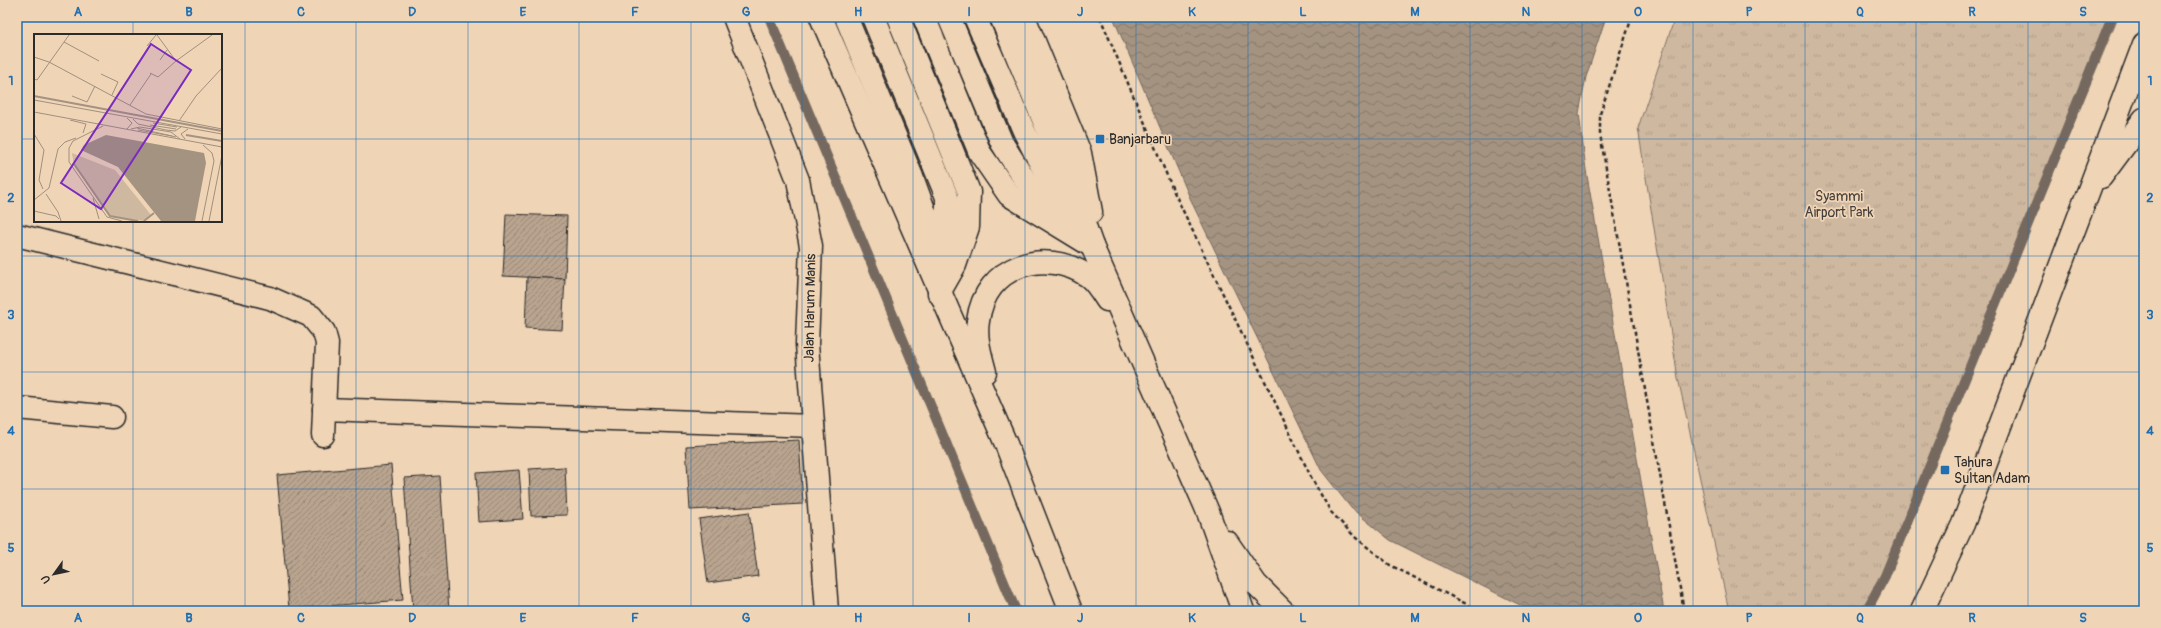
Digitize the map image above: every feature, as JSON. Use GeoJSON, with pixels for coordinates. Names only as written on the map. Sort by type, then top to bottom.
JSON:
{"type":"FeatureCollection","features":[{"type":"Feature","properties":{"kind":"street","name":"Jalan Harum Manis"},"geometry":{"type":"LineString","coordinates":[[734,17],[798,180],[811,246],[806,344],[827,611]]}},
{"type":"Feature","properties":{"kind":"street"},"geometry":{"type":"LineString","coordinates":[[821,17],[1006,444],[1071,611]]}},
{"type":"Feature","properties":{"kind":"street"},"geometry":{"type":"LineString","coordinates":[[846,17],[912,177],[931,229],[940,293]]}},
{"type":"Feature","properties":{"kind":"street"},"geometry":{"type":"LineString","coordinates":[[873,17],[947,197],[948,233],[940,293]]}},
{"type":"Feature","properties":{"kind":"street"},"geometry":{"type":"LineString","coordinates":[[898,17],[970,192],[968,227],[955,265],[940,293]]}},
{"type":"Feature","properties":{"kind":"street"},"geometry":{"type":"LineString","coordinates":[[924,17],[980,153],[1009,195],[1092,246]]}},
{"type":"Feature","properties":{"kind":"street"},"geometry":{"type":"LineString","coordinates":[[949,17],[1002,143],[1025,180],[1050,201],[1092,246]]}},
{"type":"Feature","properties":{"kind":"street"},"geometry":{"type":"LineString","coordinates":[[975,17],[1024,131],[1043,168],[1063,193],[1092,246]]}},
{"type":"Feature","properties":{"kind":"street"},"geometry":{"type":"LineString","coordinates":[[1001,17],[1070,184],[1092,246],[1208,512],[1243,611]]}},
{"type":"Feature","properties":{"kind":"street"},"geometry":{"type":"LineString","coordinates":[[1024,17],[1080,153],[1090,202],[1092,246]]}},
{"type":"Feature","properties":{"kind":"street"},"geometry":{"type":"LineString","coordinates":[[1922,611],[1962,524],[2144,44]]}},
{"type":"Feature","properties":{"kind":"street"},"geometry":{"type":"LineString","coordinates":[[2088,194],[2144,119]]}},
{"type":"Feature","properties":{"kind":"street"},"geometry":{"type":"LineString","coordinates":[[17,235],[270,298],[311,316],[324,332],[327,344],[323,435]]}},
{"type":"Feature","properties":{"kind":"street"},"geometry":{"type":"LineString","coordinates":[[1006,444],[979,350],[978,321],[985,297],[1000,277],[1019,266],[1040,261],[1060,262],[1089,276],[1128,329]]}},
{"type":"Feature","properties":{"kind":"street"},"geometry":{"type":"LineString","coordinates":[[17,408],[112,417]]}},
{"type":"Feature","properties":{"kind":"street"},"geometry":{"type":"LineString","coordinates":[[324,409],[813,426]]}},
{"type":"Feature","properties":{"kind":"street"},"geometry":{"type":"LineString","coordinates":[[1208,512],[1256,584],[1283,611]]}},
{"type":"Feature","properties":{"kind":"path"},"geometry":{"type":"LineString","coordinates":[[1100,17],[1174,192],[1308,472],[1331,512],[1356,538],[1390,566],[1480,611]]}},
{"type":"Feature","properties":{"kind":"path"},"geometry":{"type":"LineString","coordinates":[[1632,17],[1600,114],[1600,134],[1684,611]]}},
{"type":"Feature","properties":{"kind":"green space","name":"Syammi Airport Park"},"geometry":{"type":"Polygon","coordinates":[[[1675,17],[2118,17],[1872,611],[1729,611],[1678,378],[1638,128],[1675,17]]]}},
{"type":"Feature","properties":{"kind":"water"},"geometry":{"type":"Polygon","coordinates":[[[1113,17],[1606,17],[1586,77],[1579,113],[1586,170],[1664,611],[1532,611],[1390,540],[1351,508],[1321,470],[1193,205],[1113,17]]]}},
{"type":"Feature","properties":{"kind":"building"},"geometry":{"type":"Polygon","coordinates":[[[506,214],[567,216],[565,279],[503,276],[506,214]]]}},
{"type":"Feature","properties":{"kind":"building"},"geometry":{"type":"Polygon","coordinates":[[[527,277],[565,279],[562,330],[525,328],[527,277]]]}},
{"type":"Feature","properties":{"kind":"building"},"geometry":{"type":"Polygon","coordinates":[[[799,440],[803,504],[690,510],[686,446],[799,440]]]}},
{"type":"Feature","properties":{"kind":"building"},"geometry":{"type":"Polygon","coordinates":[[[391,465],[403,600],[289,609],[277,475],[391,465]]]}},
{"type":"Feature","properties":{"kind":"building"},"geometry":{"type":"Polygon","coordinates":[[[565,467],[567,515],[531,516],[529,469],[565,467]]]}},
{"type":"Feature","properties":{"kind":"building"},"geometry":{"type":"Polygon","coordinates":[[[519,470],[523,519],[479,522],[476,473],[519,470]]]}},
{"type":"Feature","properties":{"kind":"building"},"geometry":{"type":"Polygon","coordinates":[[[440,476],[449,611],[413,611],[404,478],[440,476]]]}},
{"type":"Feature","properties":{"kind":"building"},"geometry":{"type":"Polygon","coordinates":[[[749,512],[758,576],[708,583],[699,519],[749,512]]]}},
{"type":"Feature","properties":{"kind":"waterway"},"geometry":{"type":"LineString","coordinates":[[769,17],[1016,611]]}},
{"type":"Feature","properties":{"kind":"waterway"},"geometry":{"type":"LineString","coordinates":[[1866,611],[1885,576],[2112,17]]}},
{"type":"Feature","properties":{"kind":"place","name":"Banjarbaru"},"geometry":{"type":"Point","coordinates":[1100,139]}},
{"type":"Feature","properties":{"kind":"place","name":"Tahura Sultan Adam"},"geometry":{"type":"Point","coordinates":[1945,470]}}]}
